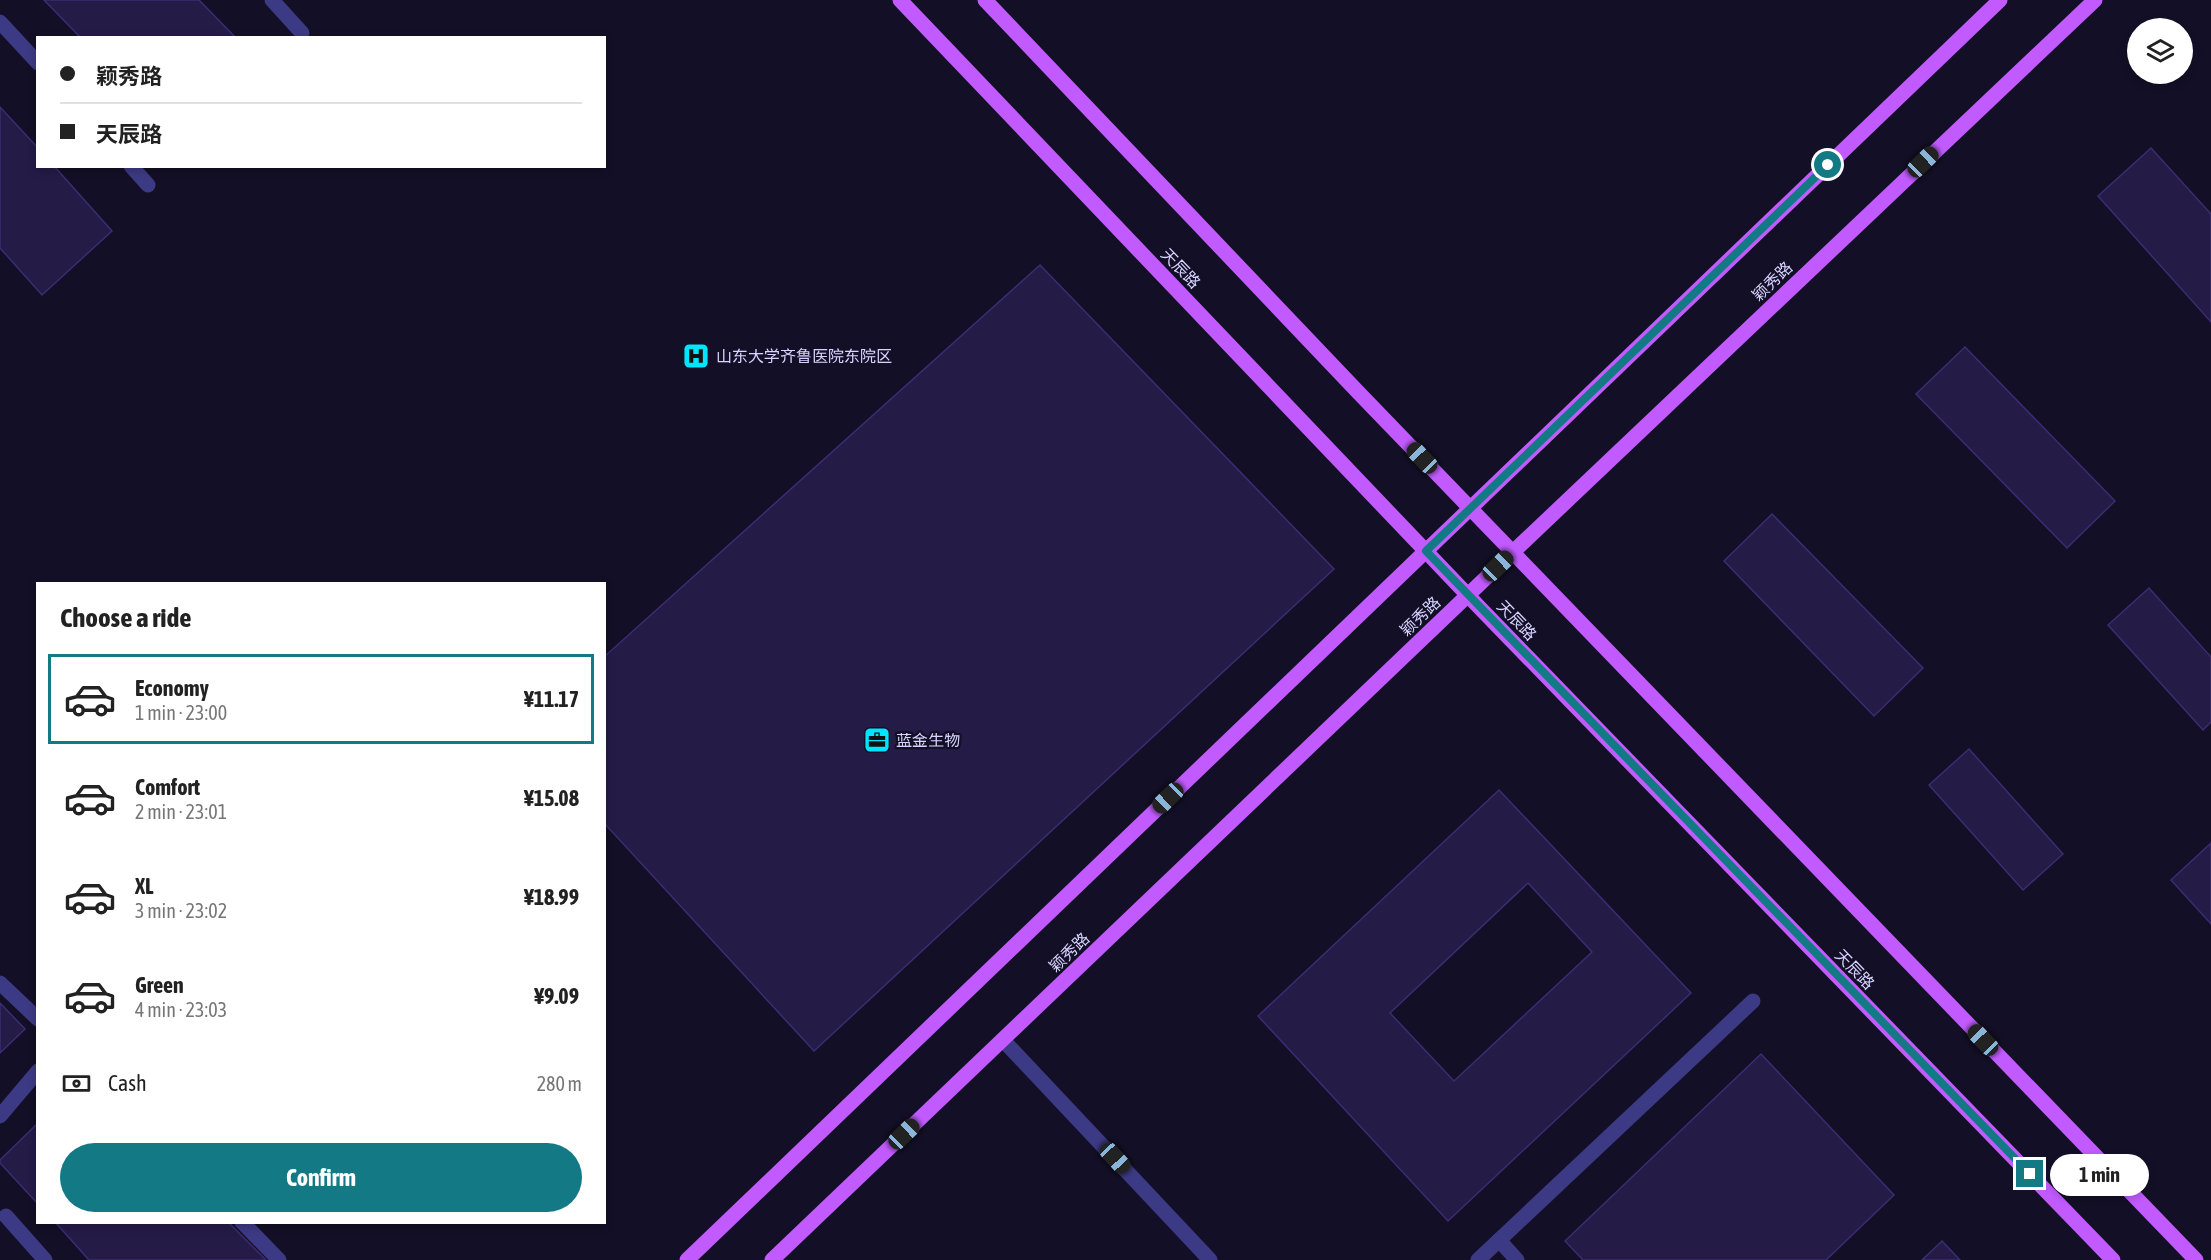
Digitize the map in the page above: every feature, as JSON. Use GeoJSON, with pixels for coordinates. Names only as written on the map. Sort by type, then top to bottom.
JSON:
{"type":"FeatureCollection","features":[{"type":"Feature","properties":{"kind":"main road","name":"天辰路"},"geometry":{"type":"LineString","coordinates":[[900,0],[1468,595],[2113,1260]]}},
{"type":"Feature","properties":{"kind":"main road"},"geometry":{"type":"LineString","coordinates":[[985,0],[1513,552],[2196,1260]]}},
{"type":"Feature","properties":{"kind":"main road"},"geometry":{"type":"LineString","coordinates":[[687,1260],[2000,0]]}},
{"type":"Feature","properties":{"kind":"main road","name":"颖秀路"},"geometry":{"type":"LineString","coordinates":[[772,1260],[2095,0]]}},
{"type":"Feature","properties":{"kind":"lane"},"geometry":{"type":"LineString","coordinates":[[272,0],[302,33]]}},
{"type":"Feature","properties":{"kind":"lane"},"geometry":{"type":"LineString","coordinates":[[0,22],[36,61]]}},
{"type":"Feature","properties":{"kind":"lane"},"geometry":{"type":"LineString","coordinates":[[134,168],[148,184]]}},
{"type":"Feature","properties":{"kind":"lane"},"geometry":{"type":"LineString","coordinates":[[0,983],[36,1017]]}},
{"type":"Feature","properties":{"kind":"lane"},"geometry":{"type":"LineString","coordinates":[[1478,1260],[1753,1001]]}},
{"type":"Feature","properties":{"kind":"lane"},"geometry":{"type":"LineString","coordinates":[[1003,1040],[1210,1260]]}},
{"type":"Feature","properties":{"kind":"lane"},"geometry":{"type":"LineString","coordinates":[[0,1116],[36,1073]]}},
{"type":"Feature","properties":{"kind":"lane"},"geometry":{"type":"LineString","coordinates":[[6,1215],[45,1260]]}},
{"type":"Feature","properties":{"kind":"lane"},"geometry":{"type":"LineString","coordinates":[[244,1224],[279,1260]]}},
{"type":"Feature","properties":{"kind":"lane"},"geometry":{"type":"LineString","coordinates":[[1499,1240],[1517,1260]]}},
{"type":"Feature","properties":{"kind":"building"},"geometry":{"type":"Polygon","coordinates":[[[44,0],[199,0],[234,36],[79,36],[44,0]]]}},
{"type":"Feature","properties":{"kind":"building"},"geometry":{"type":"Polygon","coordinates":[[[0,107],[36,146],[36,168],[56,168],[112,231],[42,295],[0,248],[0,107]]]}},
{"type":"Feature","properties":{"kind":"building"},"geometry":{"type":"Polygon","coordinates":[[[2151,148],[2211,214],[2211,322],[2098,196],[2151,148]]]}},
{"type":"Feature","properties":{"kind":"building","name":"蓝金生物"},"geometry":{"type":"Polygon","coordinates":[[[1040,265],[1334,569],[814,1051],[606,825],[606,655],[1040,265]]]}},
{"type":"Feature","properties":{"kind":"building"},"geometry":{"type":"Polygon","coordinates":[[[1965,347],[2115,501],[2067,548],[1916,394],[1965,347]]]}},
{"type":"Feature","properties":{"kind":"building"},"geometry":{"type":"Polygon","coordinates":[[[1772,514],[1923,668],[1874,716],[1724,561],[1772,514]]]}},
{"type":"Feature","properties":{"kind":"building"},"geometry":{"type":"Polygon","coordinates":[[[2149,588],[2211,657],[2211,722],[2203,730],[2108,625],[2149,588]]]}},
{"type":"Feature","properties":{"kind":"building"},"geometry":{"type":"Polygon","coordinates":[[[1969,749],[2063,854],[2023,890],[1929,785],[1969,749]]]}},
{"type":"Feature","properties":{"kind":"building"},"geometry":{"type":"Polygon","coordinates":[[[1499,790],[1691,993],[1448,1221],[1258,1016],[1499,790]],[[1528,883],[1390,1013],[1454,1081],[1592,952],[1528,883]]]}},
{"type":"Feature","properties":{"kind":"building"},"geometry":{"type":"Polygon","coordinates":[[[2211,843],[2211,924],[2171,880],[2211,843]]]}},
{"type":"Feature","properties":{"kind":"building"},"geometry":{"type":"Polygon","coordinates":[[[0,1003],[25,1029],[0,1053],[0,1003]]]}},
{"type":"Feature","properties":{"kind":"building"},"geometry":{"type":"Polygon","coordinates":[[[1761,1054],[1894,1195],[1826,1260],[1583,1260],[1565,1241],[1761,1054]]]}},
{"type":"Feature","properties":{"kind":"building"},"geometry":{"type":"Polygon","coordinates":[[[36,1125],[36,1202],[0,1163],[0,1160],[36,1125]]]}},
{"type":"Feature","properties":{"kind":"building"},"geometry":{"type":"Polygon","coordinates":[[[57,1224],[230,1224],[266,1260],[89,1260],[57,1224]]]}},
{"type":"Feature","properties":{"kind":"building"},"geometry":{"type":"Polygon","coordinates":[[[1942,1241],[1960,1260],[1922,1260],[1942,1241]]]}},
{"type":"Feature","properties":{"kind":"place","name":"山东大学齐鲁医院东院区"},"geometry":{"type":"Point","coordinates":[696,356]}},
{"type":"Feature","properties":{"kind":"place","name":"蓝金生物"},"geometry":{"type":"Point","coordinates":[877,740]}},
{"type":"Feature","properties":{"kind":"route"},"geometry":{"type":"LineString","coordinates":[[1828,165],[1426,551],[2030,1174]]}}]}
